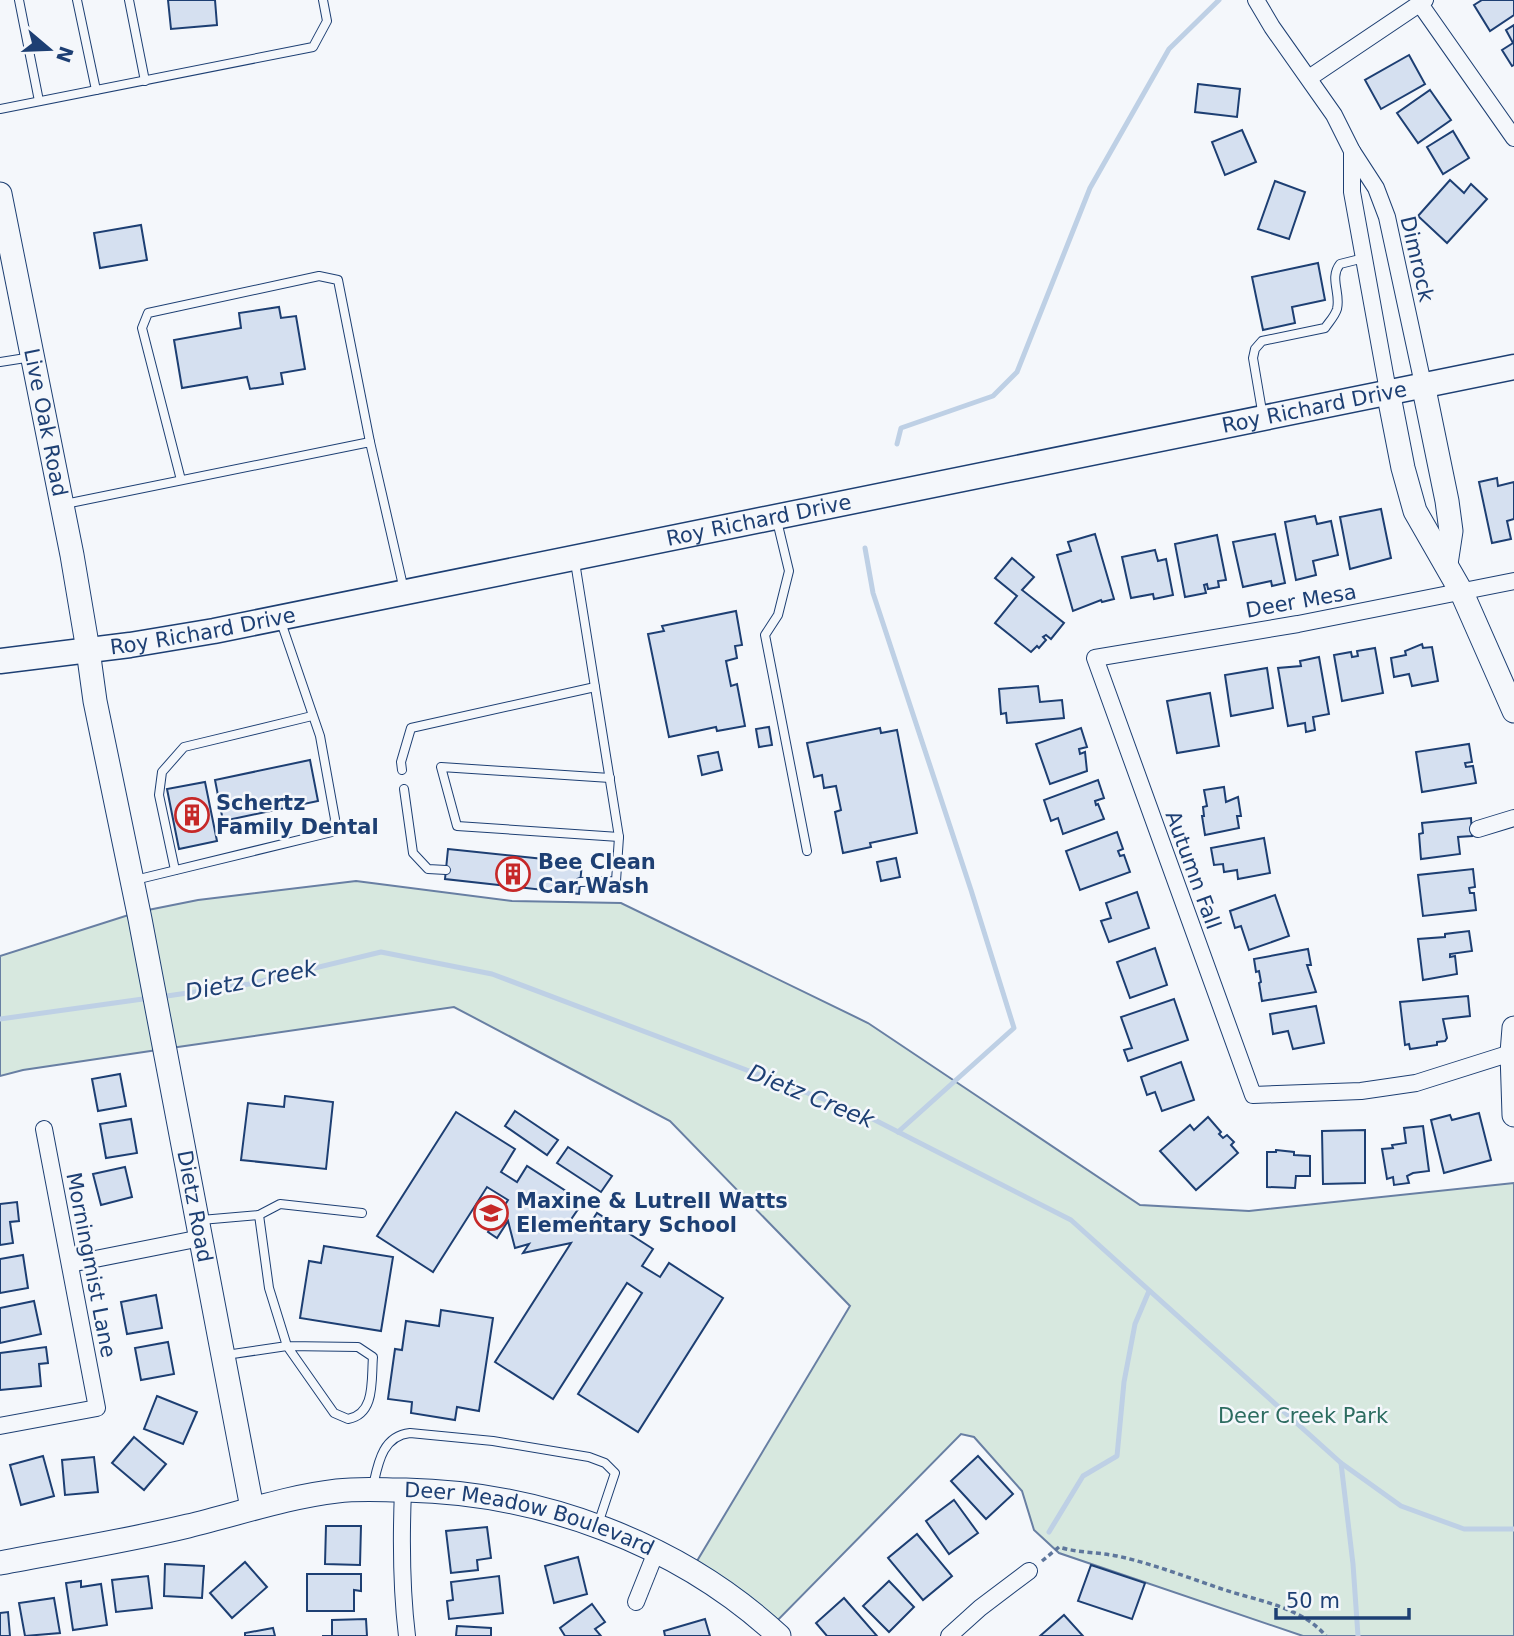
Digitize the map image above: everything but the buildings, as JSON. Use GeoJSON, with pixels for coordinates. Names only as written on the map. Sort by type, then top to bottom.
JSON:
{"type":"FeatureCollection","features":[{"type":"Feature","properties":{"kind":"main road","name":"Roy Richard Drive"},"geometry":{"type":"LineString","coordinates":[[0,661],[214,631],[1514,367]]}},
{"type":"Feature","properties":{"kind":"street","name":"Dimrock"},"geometry":{"type":"LineString","coordinates":[[1256,0],[1334,115],[1352,151],[1376,187],[1387,217],[1423,384]]}},
{"type":"Feature","properties":{"kind":"street"},"geometry":{"type":"LineString","coordinates":[[1309,78],[1422,2],[1514,138]]}},
{"type":"Feature","properties":{"kind":"street","name":"Dimrock"},"geometry":{"type":"LineString","coordinates":[[1352,151],[1352,192],[1388,391]]}},
{"type":"Feature","properties":{"kind":"street","name":"Live Oak Road"},"geometry":{"type":"LineString","coordinates":[[0,194],[6,250],[32,356],[89,650]]}},
{"type":"Feature","properties":{"kind":"street"},"geometry":{"type":"LineString","coordinates":[[1423,384],[1451,531],[1446,564]]}},
{"type":"Feature","properties":{"kind":"street"},"geometry":{"type":"LineString","coordinates":[[1388,391],[1403,468],[1415,512],[1462,593],[1514,711]]}},
{"type":"Feature","properties":{"kind":"street","name":"Deer Mesa"},"geometry":{"type":"LineString","coordinates":[[1095,658],[1514,582]]}},
{"type":"Feature","properties":{"kind":"street","name":"Dietz Road"},"geometry":{"type":"LineString","coordinates":[[89,650],[95,701],[140,919],[252,1508]]}},
{"type":"Feature","properties":{"kind":"street","name":"Autumn Fall"},"geometry":{"type":"LineString","coordinates":[[1095,658],[1253,1095],[1361,1091],[1416,1083],[1513,1052]]}},
{"type":"Feature","properties":{"kind":"street"},"geometry":{"type":"LineString","coordinates":[[1478,829],[1514,818]]}},
{"type":"Feature","properties":{"kind":"street"},"geometry":{"type":"LineString","coordinates":[[1514,1028],[1514,1115]]}},
{"type":"Feature","properties":{"kind":"street","name":"Morningmist Lane"},"geometry":{"type":"LineString","coordinates":[[0,1426],[97,1408],[44,1129]]}},
{"type":"Feature","properties":{"kind":"street"},"geometry":{"type":"LineString","coordinates":[[70,1264],[200,1229]]}},
{"type":"Feature","properties":{"kind":"street","name":"Deer Meadow Boulevard"},"geometry":{"type":"LineString","coordinates":[[252,1508],[288,1498],[340,1490],[372,1489],[465,1494],[517,1503],[633,1540],[706,1580],[779,1636]]}},
{"type":"Feature","properties":{"kind":"street"},"geometry":{"type":"LineString","coordinates":[[403,1490],[402,1593],[407,1636]]}},
{"type":"Feature","properties":{"kind":"street"},"geometry":{"type":"LineString","coordinates":[[0,1563],[185,1527],[252,1508]]}},
{"type":"Feature","properties":{"kind":"street"},"geometry":{"type":"LineString","coordinates":[[636,1602],[656,1552]]}},
{"type":"Feature","properties":{"kind":"street"},"geometry":{"type":"LineString","coordinates":[[949,1636],[980,1608],[1029,1571]]}},
{"type":"Feature","properties":{"kind":"lane"},"geometry":{"type":"LineString","coordinates":[[19,0],[39,102]]}},
{"type":"Feature","properties":{"kind":"lane"},"geometry":{"type":"LineString","coordinates":[[77,0],[96,90]]}},
{"type":"Feature","properties":{"kind":"lane"},"geometry":{"type":"LineString","coordinates":[[129,0],[145,80]]}},
{"type":"Feature","properties":{"kind":"lane"},"geometry":{"type":"LineString","coordinates":[[0,109],[313,47],[327,21],[323,0]]}},
{"type":"Feature","properties":{"kind":"lane"},"geometry":{"type":"LineString","coordinates":[[1264,417],[1253,358],[1255,349],[1262,341],[1325,328],[1336,313],[1338,305],[1334,280],[1336,269],[1340,264],[1364,258]]}},
{"type":"Feature","properties":{"kind":"lane"},"geometry":{"type":"LineString","coordinates":[[181,480],[142,328],[148,313],[319,276],[338,280],[370,443],[405,593]]}},
{"type":"Feature","properties":{"kind":"lane"},"geometry":{"type":"LineString","coordinates":[[0,362],[32,356]]}},
{"type":"Feature","properties":{"kind":"lane"},"geometry":{"type":"LineString","coordinates":[[62,504],[370,443]]}},
{"type":"Feature","properties":{"kind":"lane"},"geometry":{"type":"LineString","coordinates":[[776,518],[789,571],[778,615],[765,635],[807,851]]}},
{"type":"Feature","properties":{"kind":"lane"},"geometry":{"type":"LineString","coordinates":[[575,559],[619,837],[616,881],[580,882]]}},
{"type":"Feature","properties":{"kind":"lane"},"geometry":{"type":"LineString","coordinates":[[132,880],[332,832],[335,819],[320,736],[280,618]]}},
{"type":"Feature","properties":{"kind":"lane"},"geometry":{"type":"LineString","coordinates":[[402,771],[401,762],[411,728],[595,687]]}},
{"type":"Feature","properties":{"kind":"lane"},"geometry":{"type":"LineString","coordinates":[[175,870],[159,795],[162,772],[169,763],[184,747],[312,716]]}},
{"type":"Feature","properties":{"kind":"lane"},"geometry":{"type":"LineString","coordinates":[[610,778],[441,767],[457,826],[619,837]]}},
{"type":"Feature","properties":{"kind":"lane"},"geometry":{"type":"LineString","coordinates":[[404,789],[413,853],[428,869],[446,870]]}},
{"type":"Feature","properties":{"kind":"lane"},"geometry":{"type":"LineString","coordinates":[[200,1229],[259,1215],[280,1204],[362,1213]]}},
{"type":"Feature","properties":{"kind":"lane"},"geometry":{"type":"LineString","coordinates":[[223,1355],[287,1346],[358,1347],[373,1357],[368,1407],[362,1414],[348,1419],[334,1413],[287,1346],[269,1288],[259,1215]]}},
{"type":"Feature","properties":{"kind":"lane"},"geometry":{"type":"LineString","coordinates":[[372,1489],[380,1458],[388,1443],[399,1434],[493,1441],[589,1457],[605,1463],[615,1472],[597,1527]]}},
{"type":"Feature","properties":{"kind":"path"},"geometry":{"type":"LineString","coordinates":[[1029,1571],[1059,1547],[1074,1552],[1115,1556],[1171,1570],[1280,1606],[1315,1624],[1325,1636]]}},
{"type":"Feature","properties":{"kind":"green space","name":"Deer Creek Park"},"geometry":{"type":"Polygon","coordinates":[[[356,881],[512,901],[621,903],[868,1023],[1140,1205],[1249,1211],[1514,1183],[1514,1636],[1303,1636],[1059,1553],[1034,1530],[1022,1491],[974,1437],[961,1434],[770,1628],[691,1571],[850,1306],[670,1121],[454,1007],[23,1070],[0,1076],[0,956],[138,912],[198,900],[356,881]]]}},
{"type":"Feature","properties":{"kind":"waterway"},"geometry":{"type":"LineString","coordinates":[[897,444],[901,428],[993,396],[1017,372],[1090,188],[1169,49],[1219,0]]}},
{"type":"Feature","properties":{"kind":"waterway"},"geometry":{"type":"LineString","coordinates":[[865,548],[873,593],[1014,1028],[898,1132]]}},
{"type":"Feature","properties":{"kind":"waterway","name":"Dietz Creek"},"geometry":{"type":"LineString","coordinates":[[160,997],[249,984],[381,952],[492,974],[863,1114],[1071,1220],[1341,1463],[1401,1506],[1464,1529],[1514,1529]]}},
{"type":"Feature","properties":{"kind":"waterway","name":"Dietz Creek"},"geometry":{"type":"LineString","coordinates":[[0,1019],[150,998]]}},
{"type":"Feature","properties":{"kind":"waterway"},"geometry":{"type":"LineString","coordinates":[[1049,1532],[1083,1476],[1117,1456],[1124,1382],[1135,1324],[1149,1291]]}},
{"type":"Feature","properties":{"kind":"waterway"},"geometry":{"type":"LineString","coordinates":[[1341,1463],[1358,1636]]}},
{"type":"Feature","properties":{"kind":"place","name":"Schertz Family Dental"},"geometry":{"type":"Point","coordinates":[192,815]}},
{"type":"Feature","properties":{"kind":"place","name":"Bee Clean Car Wash"},"geometry":{"type":"Point","coordinates":[513,874]}},
{"type":"Feature","properties":{"kind":"place","name":"Maxine & Lutrell Watts Elementary School"},"geometry":{"type":"Point","coordinates":[491,1213]}}]}
